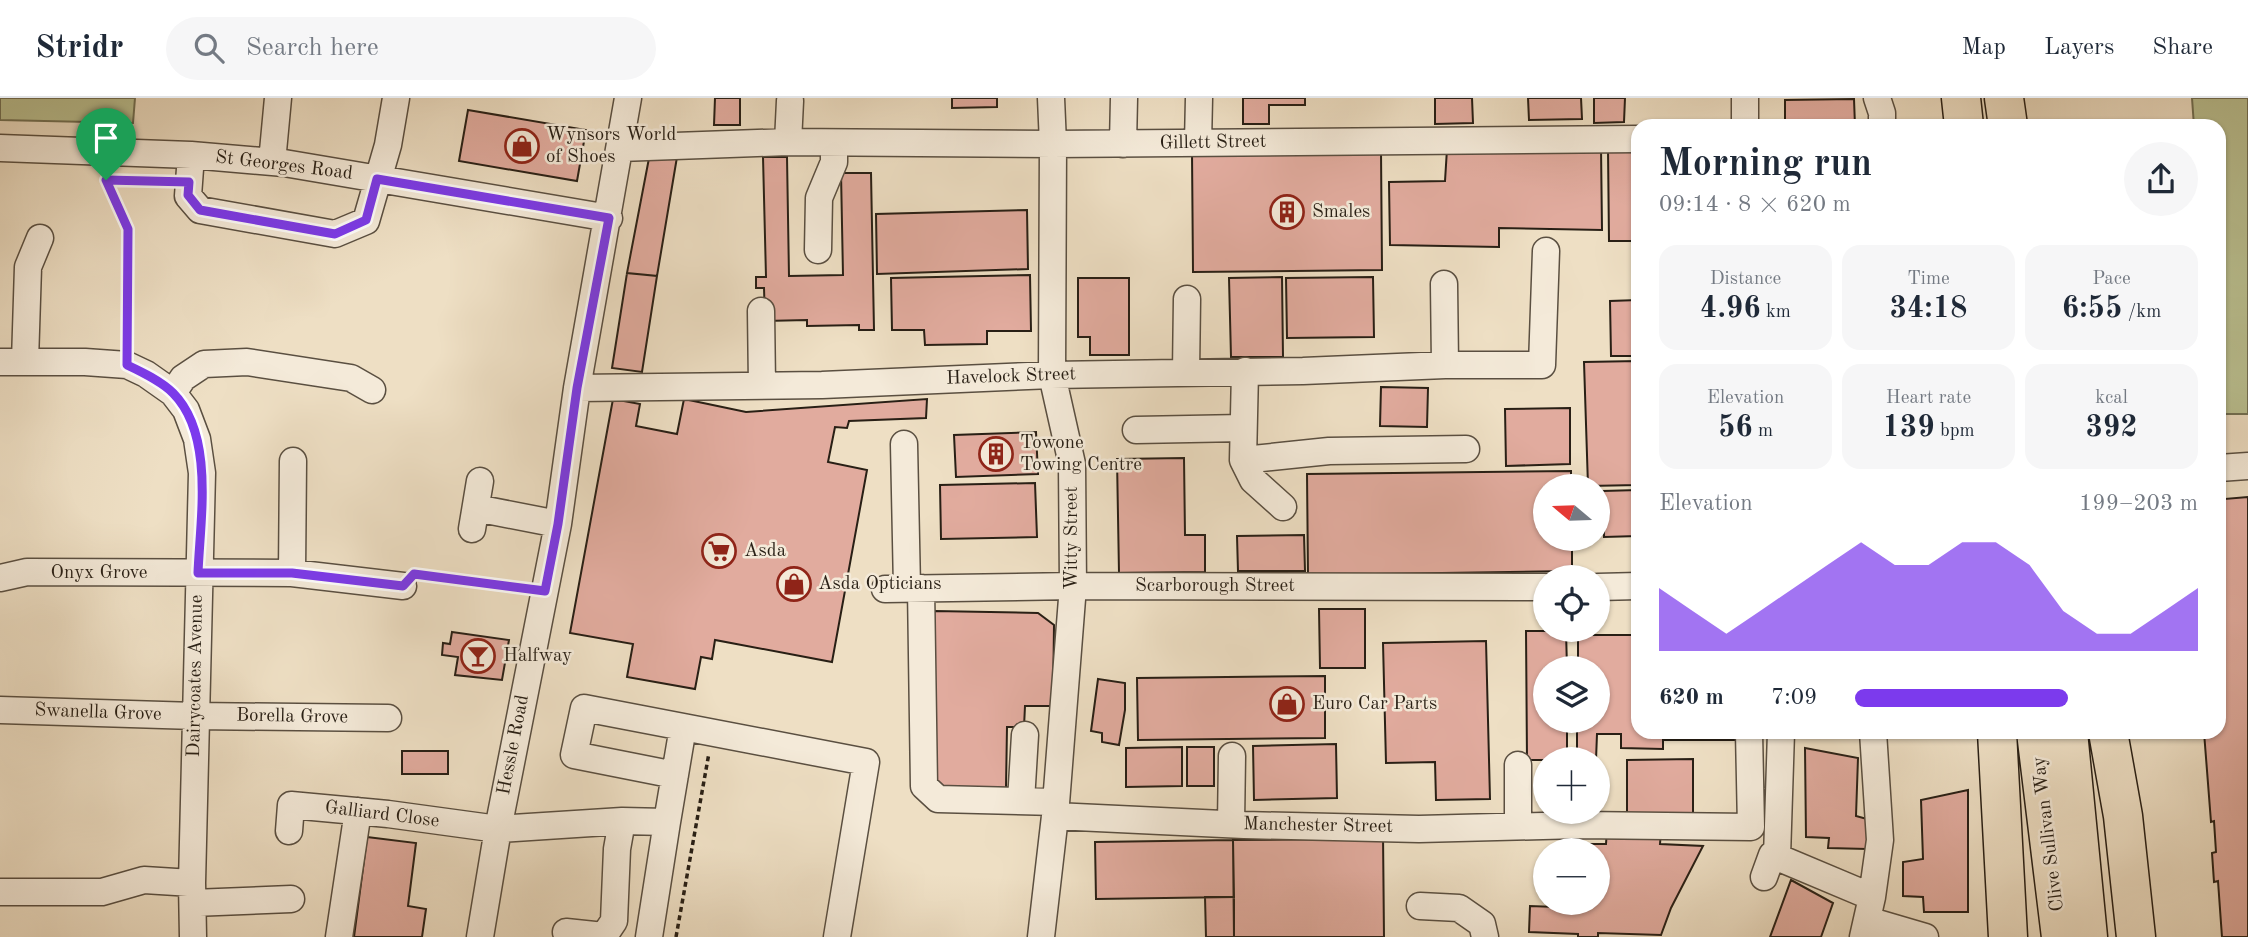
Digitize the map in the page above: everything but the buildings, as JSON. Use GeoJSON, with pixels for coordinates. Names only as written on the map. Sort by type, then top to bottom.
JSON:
{"type":"FeatureCollection","features":[{"type":"Feature","properties":{"kind":"highway"},"geometry":{"type":"LineString","coordinates":[[2004,98],[2007,119]]}},
{"type":"Feature","properties":{"kind":"highway"},"geometry":{"type":"LineString","coordinates":[[1997,739],[2008,937]]}},
{"type":"Feature","properties":{"kind":"highway","name":"Clive Sullivan Way"},"geometry":{"type":"LineString","coordinates":[[2037,739],[2061,937]]}},
{"type":"Feature","properties":{"kind":"highway","name":"Clive Sullivan Way"},"geometry":{"type":"LineString","coordinates":[[2069,739],[2088,937]]}},
{"type":"Feature","properties":{"kind":"highway"},"geometry":{"type":"LineString","coordinates":[[2109,739],[2123,816],[2136,937]]}},
{"type":"Feature","properties":{"kind":"street"},"geometry":{"type":"LineString","coordinates":[[272,162],[278,98]]}},
{"type":"Feature","properties":{"kind":"street"},"geometry":{"type":"LineString","coordinates":[[377,179],[388,145],[396,98]]}},
{"type":"Feature","properties":{"kind":"street","name":"Hessle Road"},"geometry":{"type":"LineString","coordinates":[[480,937],[498,829],[558,524],[577,388],[628,98]]}},
{"type":"Feature","properties":{"kind":"street","name":"Witty Street"},"geometry":{"type":"LineString","coordinates":[[1041,937],[1056,809],[1073,586],[1072,464],[1052,375],[1051,98]]}},
{"type":"Feature","properties":{"kind":"street"},"geometry":{"type":"LineString","coordinates":[[1123,144],[1124,98]]}},
{"type":"Feature","properties":{"kind":"street"},"geometry":{"type":"LineString","coordinates":[[1198,143],[1199,98]]}},
{"type":"Feature","properties":{"kind":"street"},"geometry":{"type":"LineString","coordinates":[[1745,98],[1745,119]]}},
{"type":"Feature","properties":{"kind":"street"},"geometry":{"type":"LineString","coordinates":[[1877,98],[1882,119]]}},
{"type":"Feature","properties":{"kind":"street"},"geometry":{"type":"LineString","coordinates":[[788,142],[790,101]]}},
{"type":"Feature","properties":{"kind":"street","name":"Gillett Street"},"geometry":{"type":"LineString","coordinates":[[620,148],[788,142],[1123,144],[1631,139]]}},
{"type":"Feature","properties":{"kind":"street"},"geometry":{"type":"LineString","coordinates":[[818,250],[819,198],[834,162],[834,143]]}},
{"type":"Feature","properties":{"kind":"street","name":"St Georges Road"},"geometry":{"type":"LineString","coordinates":[[0,148],[191,155],[272,162],[609,218]]}},
{"type":"Feature","properties":{"kind":"street","name":"St Georges Road"},"geometry":{"type":"LineString","coordinates":[[191,155],[188,195],[200,210],[335,234],[366,220],[377,179]]}},
{"type":"Feature","properties":{"kind":"street"},"geometry":{"type":"LineString","coordinates":[[13,362],[28,267],[40,238]]}},
{"type":"Feature","properties":{"kind":"street","name":"Havelock Street"},"geometry":{"type":"LineString","coordinates":[[577,388],[1445,365],[1542,365],[1546,251]]}},
{"type":"Feature","properties":{"kind":"street"},"geometry":{"type":"LineString","coordinates":[[1444,284],[1445,365]]}},
{"type":"Feature","properties":{"kind":"street"},"geometry":{"type":"LineString","coordinates":[[1186,372],[1187,299]]}},
{"type":"Feature","properties":{"kind":"street"},"geometry":{"type":"LineString","coordinates":[[761,311],[762,385]]}},
{"type":"Feature","properties":{"kind":"street","name":"Dairycoates Avenue"},"geometry":{"type":"LineString","coordinates":[[13,362],[127,365],[146,374],[173,393],[186,410],[197,439],[202,473],[195,716],[193,937]]}},
{"type":"Feature","properties":{"kind":"street"},"geometry":{"type":"LineString","coordinates":[[173,393],[183,378],[204,364],[247,362],[351,378],[372,390]]}},
{"type":"Feature","properties":{"kind":"street"},"geometry":{"type":"LineString","coordinates":[[1245,372],[1243,460],[1253,480],[1283,507]]}},
{"type":"Feature","properties":{"kind":"street"},"geometry":{"type":"LineString","coordinates":[[1136,430],[1243,428]]}},
{"type":"Feature","properties":{"kind":"street","name":"Manchester Street"},"geometry":{"type":"LineString","coordinates":[[904,444],[904,588],[924,786],[938,799],[1021,801],[1056,809],[1231,824],[1419,829],[1580,824],[1751,827],[1749,739]]}},
{"type":"Feature","properties":{"kind":"street"},"geometry":{"type":"LineString","coordinates":[[1243,460],[1329,451],[1466,449]]}},
{"type":"Feature","properties":{"kind":"street"},"geometry":{"type":"LineString","coordinates":[[292,573],[293,461]]}},
{"type":"Feature","properties":{"kind":"street"},"geometry":{"type":"LineString","coordinates":[[2226,468],[2248,466]]}},
{"type":"Feature","properties":{"kind":"street"},"geometry":{"type":"LineString","coordinates":[[480,481],[474,519],[558,524]]}},
{"type":"Feature","properties":{"kind":"street","name":"Onyx Grove"},"geometry":{"type":"LineString","coordinates":[[0,578],[27,572],[292,573],[403,586]]}},
{"type":"Feature","properties":{"kind":"street"},"geometry":{"type":"LineString","coordinates":[[1610,586],[1631,586]]}},
{"type":"Feature","properties":{"kind":"street","name":"Scarborough Street"},"geometry":{"type":"LineString","coordinates":[[904,588],[1533,587]]}},
{"type":"Feature","properties":{"kind":"street"},"geometry":{"type":"LineString","coordinates":[[675,775],[574,755],[584,708],[866,762],[837,937]]}},
{"type":"Feature","properties":{"kind":"street","name":"Swanella Grove"},"geometry":{"type":"LineString","coordinates":[[0,709],[195,716]]}},
{"type":"Feature","properties":{"kind":"street","name":"Borella Grove"},"geometry":{"type":"LineString","coordinates":[[195,716],[388,718]]}},
{"type":"Feature","properties":{"kind":"street"},"geometry":{"type":"LineString","coordinates":[[649,937],[663,821],[675,775],[683,727]]}},
{"type":"Feature","properties":{"kind":"street"},"geometry":{"type":"LineString","coordinates":[[1021,801],[1025,735]]}},
{"type":"Feature","properties":{"kind":"street"},"geometry":{"type":"LineString","coordinates":[[1780,739],[1771,863],[1867,918],[1925,937]]}},
{"type":"Feature","properties":{"kind":"street"},"geometry":{"type":"LineString","coordinates":[[1867,918],[1880,840],[1873,739]]}},
{"type":"Feature","properties":{"kind":"street"},"geometry":{"type":"LineString","coordinates":[[1231,824],[1232,756]]}},
{"type":"Feature","properties":{"kind":"street"},"geometry":{"type":"LineString","coordinates":[[1518,765],[1518,826]]}},
{"type":"Feature","properties":{"kind":"street","name":"Galliard Close"},"geometry":{"type":"LineString","coordinates":[[289,831],[291,805],[498,829]]}},
{"type":"Feature","properties":{"kind":"street"},"geometry":{"type":"LineString","coordinates":[[339,937],[358,811]]}},
{"type":"Feature","properties":{"kind":"street"},"geometry":{"type":"LineString","coordinates":[[566,932],[604,936],[614,921],[617,849],[622,821]]}},
{"type":"Feature","properties":{"kind":"street"},"geometry":{"type":"LineString","coordinates":[[498,829],[663,821]]}},
{"type":"Feature","properties":{"kind":"street"},"geometry":{"type":"LineString","coordinates":[[0,892],[102,892],[144,880],[193,893],[291,899]]}},
{"type":"Feature","properties":{"kind":"street"},"geometry":{"type":"LineString","coordinates":[[1420,906],[1459,908],[1482,924],[1485,937]]}},
{"type":"Feature","properties":{"kind":"path"},"geometry":{"type":"LineString","coordinates":[[127,365],[128,229],[106,180],[189,182]]}},
{"type":"Feature","properties":{"kind":"path"},"geometry":{"type":"LineString","coordinates":[[403,586],[414,574],[545,591]]}},
{"type":"Feature","properties":{"kind":"path"},"geometry":{"type":"LineString","coordinates":[[676,937],[713,732]]}},
{"type":"Feature","properties":{"kind":"green space"},"geometry":{"type":"Polygon","coordinates":[[[0,98],[135,98],[133,123],[0,120],[0,98]]]}},
{"type":"Feature","properties":{"kind":"green space"},"geometry":{"type":"Polygon","coordinates":[[[2192,98],[2248,98],[2248,414],[2226,414],[2226,119],[2194,119],[2192,98]]]}},
{"type":"Feature","properties":{"kind":"place","name":"Wynsors World of Shoes"},"geometry":{"type":"Point","coordinates":[522,146]}},
{"type":"Feature","properties":{"kind":"place","name":"Smales"},"geometry":{"type":"Point","coordinates":[1287,212]}},
{"type":"Feature","properties":{"kind":"place","name":"Towone Towing Centre"},"geometry":{"type":"Point","coordinates":[996,454]}},
{"type":"Feature","properties":{"kind":"place","name":"Asda"},"geometry":{"type":"Point","coordinates":[719,551]}},
{"type":"Feature","properties":{"kind":"place","name":"Asda Opticians"},"geometry":{"type":"Point","coordinates":[794,584]}},
{"type":"Feature","properties":{"kind":"place","name":"Halfway"},"geometry":{"type":"Point","coordinates":[478,656]}},
{"type":"Feature","properties":{"kind":"place","name":"Euro Car Parts"},"geometry":{"type":"Point","coordinates":[1287,704]}},
{"type":"Feature","properties":{"kind":"route"},"geometry":{"type":"LineString","coordinates":[[377,179],[609,218],[577,388],[558,524],[545,591],[414,574],[403,586],[292,573],[198,573],[202,473],[197,439],[186,410],[173,393],[146,374],[127,365],[128,229],[106,180],[189,182],[188,195],[200,210],[335,234],[366,220],[377,179]]}}]}
